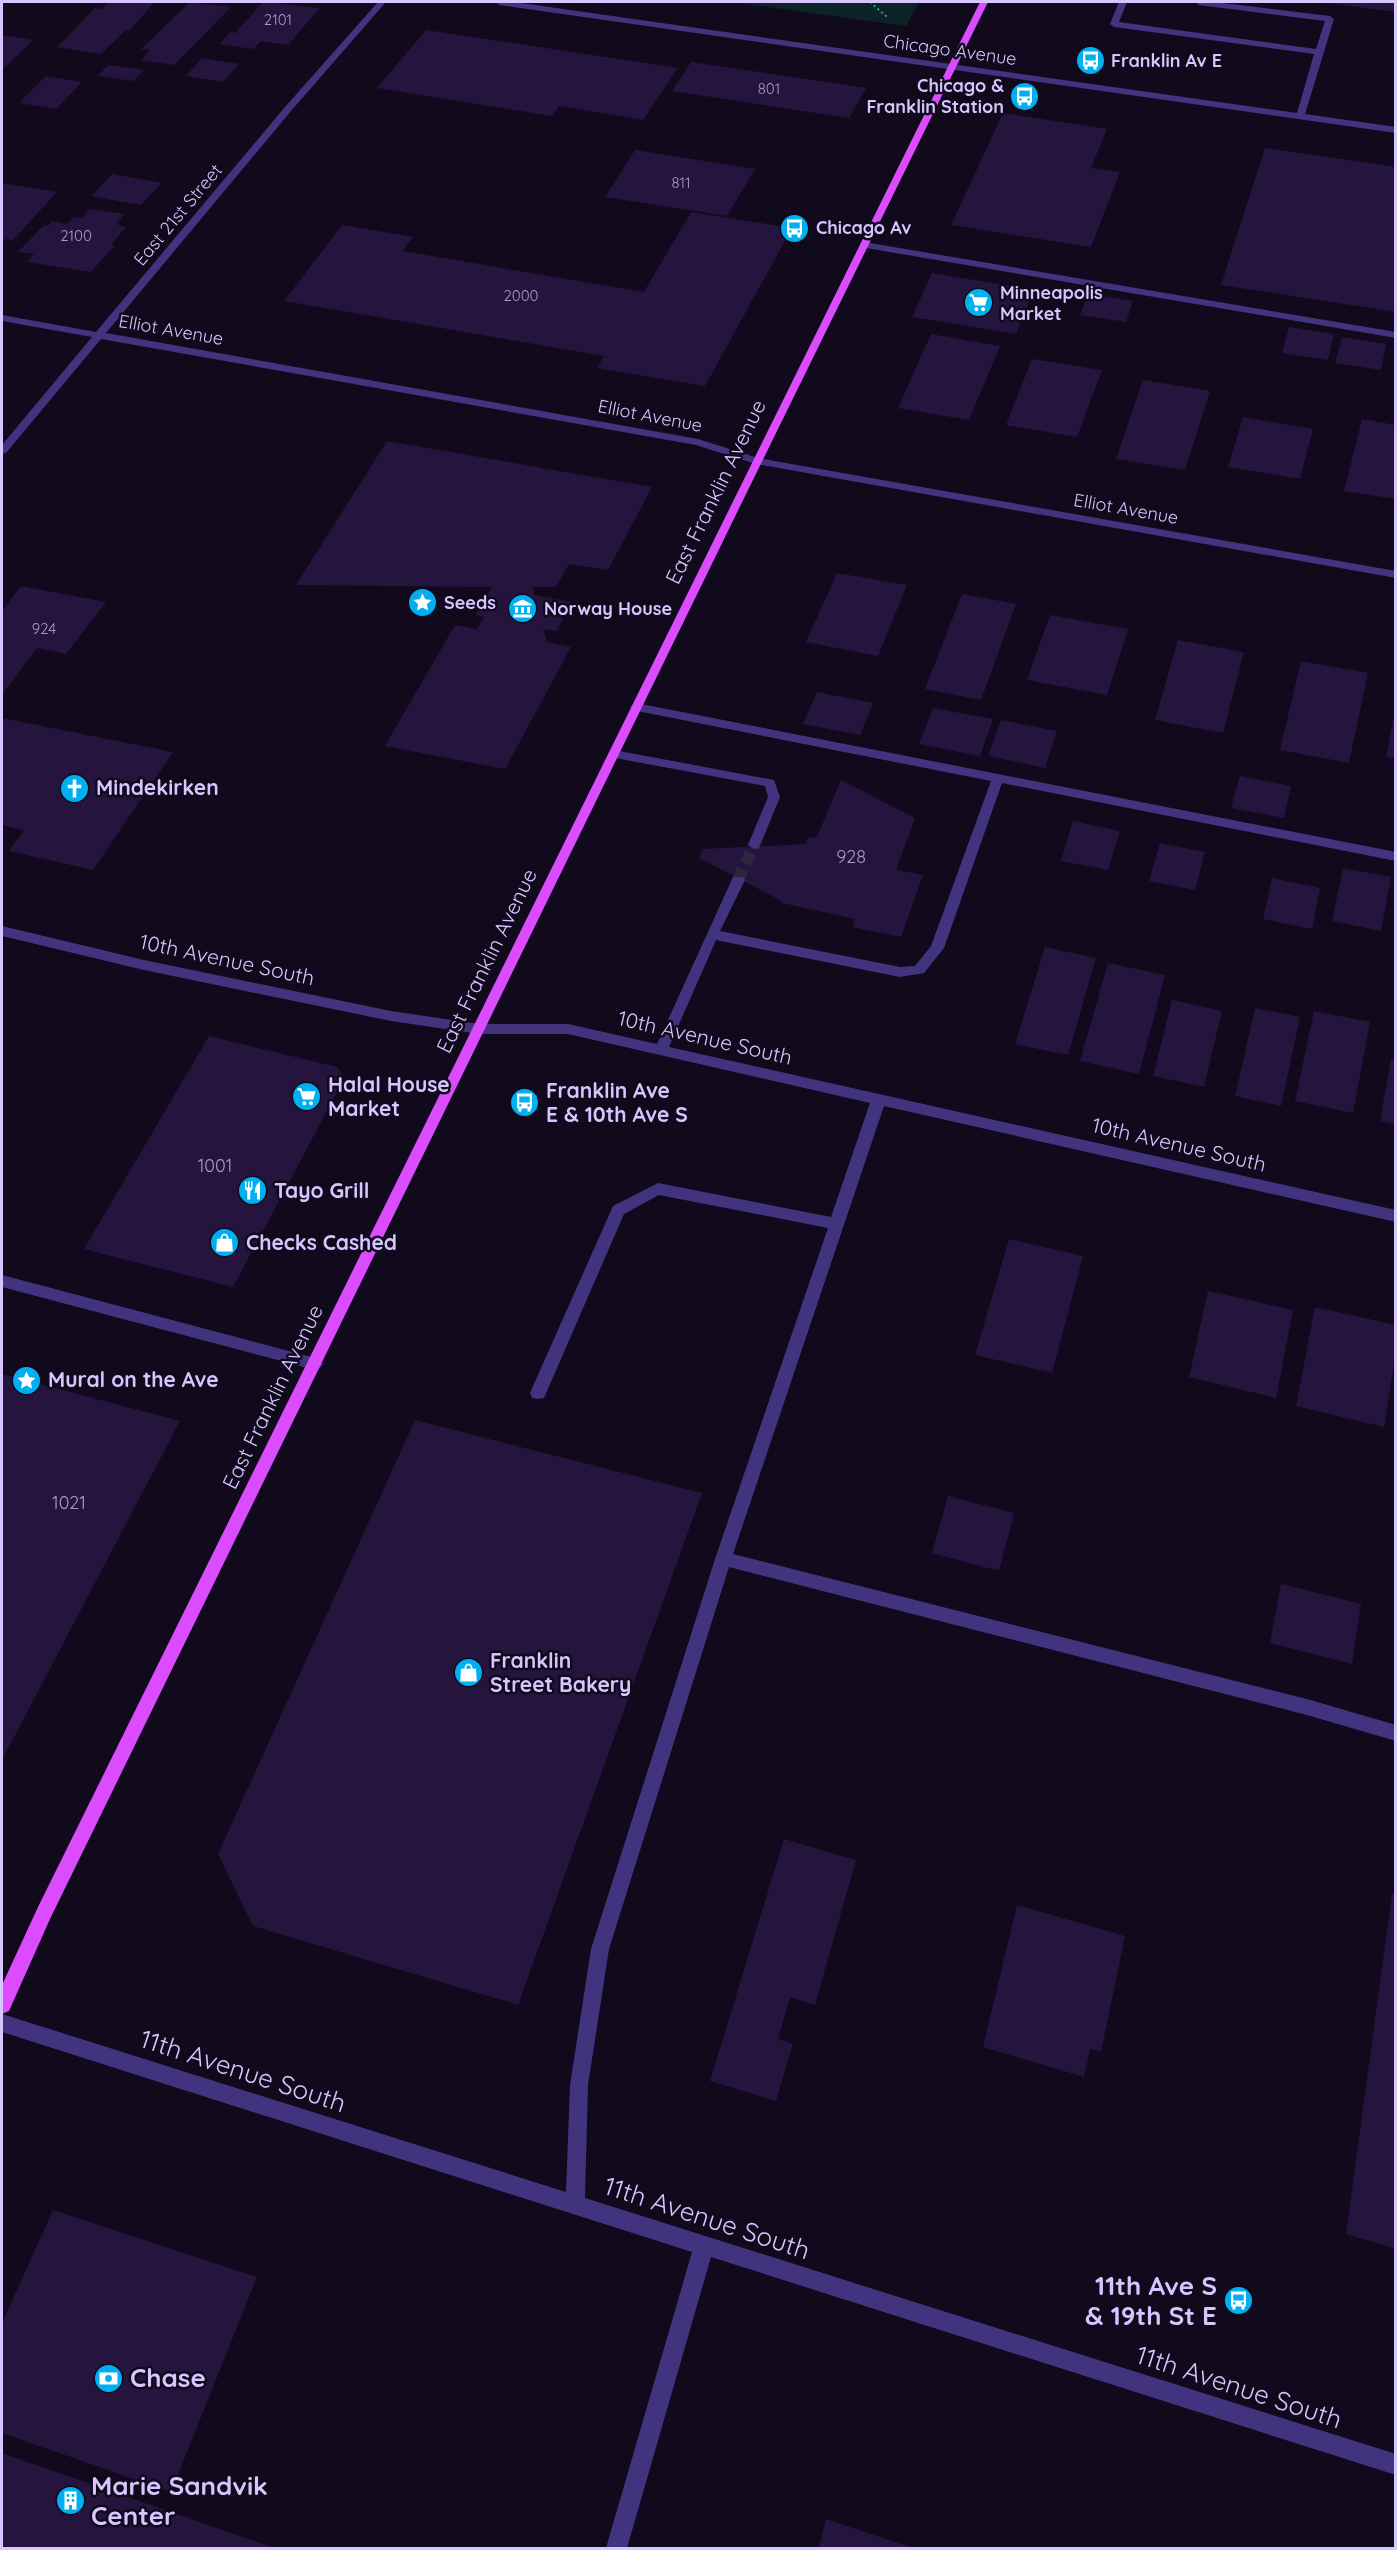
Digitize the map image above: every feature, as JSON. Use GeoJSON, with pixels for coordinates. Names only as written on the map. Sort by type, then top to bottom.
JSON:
{"type":"FeatureCollection","features":[{"type":"Feature","properties":{"kind":"main road","name":"East Franklin Avenue"},"geometry":{"type":"LineString","coordinates":[[2,2005],[44,1913],[756,461],[984,2]]}},
{"type":"Feature","properties":{"kind":"street","name":"East 21st Street"},"geometry":{"type":"LineString","coordinates":[[2,451],[288,109],[382,2]]}},
{"type":"Feature","properties":{"kind":"street","name":"Chicago Avenue"},"geometry":{"type":"LineString","coordinates":[[499,2],[1395,130]]}},
{"type":"Feature","properties":{"kind":"street"},"geometry":{"type":"LineString","coordinates":[[1123,2],[1114,24],[1319,52]]}},
{"type":"Feature","properties":{"kind":"street"},"geometry":{"type":"LineString","coordinates":[[1198,2],[1330,19],[1299,117]]}},
{"type":"Feature","properties":{"kind":"street"},"geometry":{"type":"LineString","coordinates":[[864,245],[1395,334]]}},
{"type":"Feature","properties":{"kind":"street","name":"Elliot Avenue"},"geometry":{"type":"LineString","coordinates":[[2,318],[698,442],[756,461],[1395,575]]}},
{"type":"Feature","properties":{"kind":"street"},"geometry":{"type":"LineString","coordinates":[[636,708],[1395,857]]}},
{"type":"Feature","properties":{"kind":"street"},"geometry":{"type":"LineString","coordinates":[[614,754],[770,783],[774,797],[754,846]]}},
{"type":"Feature","properties":{"kind":"street"},"geometry":{"type":"LineString","coordinates":[[712,934],[900,972],[919,970],[937,948],[998,778]]}},
{"type":"Feature","properties":{"kind":"street"},"geometry":{"type":"LineString","coordinates":[[661,1050],[738,880]]}},
{"type":"Feature","properties":{"kind":"street","name":"10th Avenue South"},"geometry":{"type":"LineString","coordinates":[[2,931],[380,1014],[479,1029],[568,1029],[1395,1216]]}},
{"type":"Feature","properties":{"kind":"street"},"geometry":{"type":"LineString","coordinates":[[575,2205],[579,2085],[600,1948],[723,1559],[879,1098]]}},
{"type":"Feature","properties":{"kind":"street"},"geometry":{"type":"LineString","coordinates":[[538,1393],[618,1210],[658,1189],[837,1224]]}},
{"type":"Feature","properties":{"kind":"street"},"geometry":{"type":"LineString","coordinates":[[2,1281],[315,1364]]}},
{"type":"Feature","properties":{"kind":"street"},"geometry":{"type":"LineString","coordinates":[[723,1559],[1306,1707],[1395,1733]]}},
{"type":"Feature","properties":{"kind":"street","name":"11th Avenue South"},"geometry":{"type":"LineString","coordinates":[[2,2023],[1395,2465]]}},
{"type":"Feature","properties":{"kind":"street"},"geometry":{"type":"LineString","coordinates":[[616,2548],[705,2246]]}},
{"type":"Feature","properties":{"kind":"green space"},"geometry":{"type":"Polygon","coordinates":[[[732,2],[919,2],[906,26],[732,2]]]}},
{"type":"Feature","properties":{"kind":"building"},"geometry":{"type":"Polygon","coordinates":[[[109,2],[154,3],[129,31],[125,31],[101,54],[57,47],[95,8],[102,9],[109,2]]]}},
{"type":"Feature","properties":{"kind":"building"},"geometry":{"type":"Polygon","coordinates":[[[190,2],[231,7],[174,65],[141,60],[150,50],[141,49],[190,2]]]}},
{"type":"Feature","properties":{"kind":"building"},"geometry":{"type":"Polygon","coordinates":[[[263,2],[320,8],[288,45],[261,41],[253,49],[219,44],[230,32],[235,33],[263,2]]]}},
{"type":"Feature","properties":{"kind":"building"},"geometry":{"type":"Polygon","coordinates":[[[1396,2],[1396,12],[1328,3],[1396,2]]]}},
{"type":"Feature","properties":{"kind":"building"},"geometry":{"type":"Polygon","coordinates":[[[426,30],[678,68],[643,120],[559,106],[552,116],[377,88],[426,30]]]}},
{"type":"Feature","properties":{"kind":"building"},"geometry":{"type":"Polygon","coordinates":[[[2,35],[33,40],[2,70],[2,35]]]}},
{"type":"Feature","properties":{"kind":"building"},"geometry":{"type":"Polygon","coordinates":[[[202,58],[239,64],[223,82],[186,76],[202,58]]]}},
{"type":"Feature","properties":{"kind":"building"},"geometry":{"type":"Polygon","coordinates":[[[691,62],[866,88],[849,118],[672,91],[691,62]]]}},
{"type":"Feature","properties":{"kind":"building"},"geometry":{"type":"Polygon","coordinates":[[[108,65],[144,70],[133,81],[98,76],[108,65]]]}},
{"type":"Feature","properties":{"kind":"building"},"geometry":{"type":"Polygon","coordinates":[[[46,76],[82,82],[56,109],[19,103],[46,76]]]}},
{"type":"Feature","properties":{"kind":"building"},"geometry":{"type":"Polygon","coordinates":[[[1003,113],[1107,129],[1091,168],[1120,172],[1091,247],[951,225],[1003,113]]]}},
{"type":"Feature","properties":{"kind":"building"},"geometry":{"type":"Polygon","coordinates":[[[1265,148],[1396,167],[1396,312],[1221,285],[1265,148]]]}},
{"type":"Feature","properties":{"kind":"building"},"geometry":{"type":"Polygon","coordinates":[[[635,150],[755,169],[727,216],[605,197],[635,150]]]}},
{"type":"Feature","properties":{"kind":"building"},"geometry":{"type":"Polygon","coordinates":[[[112,174],[162,183],[141,205],[91,196],[112,174]]]}},
{"type":"Feature","properties":{"kind":"building"},"geometry":{"type":"Polygon","coordinates":[[[2,183],[57,192],[13,240],[5,239],[2,243],[2,183]]]}},
{"type":"Feature","properties":{"kind":"building"},"geometry":{"type":"Polygon","coordinates":[[[90,209],[124,214],[116,224],[126,227],[111,245],[115,245],[91,272],[27,262],[34,254],[18,252],[44,225],[48,226],[52,221],[67,224],[74,217],[82,218],[90,209]]]}},
{"type":"Feature","properties":{"kind":"building"},"geometry":{"type":"Polygon","coordinates":[[[691,212],[792,228],[705,386],[597,368],[604,356],[284,301],[342,225],[413,237],[402,251],[644,292],[691,212]]]}},
{"type":"Feature","properties":{"kind":"building"},"geometry":{"type":"Polygon","coordinates":[[[932,273],[1034,290],[1016,334],[912,317],[932,273]]]}},
{"type":"Feature","properties":{"kind":"building"},"geometry":{"type":"Polygon","coordinates":[[[1088,294],[1133,301],[1126,322],[1080,315],[1088,294]]]}},
{"type":"Feature","properties":{"kind":"building"},"geometry":{"type":"Polygon","coordinates":[[[1289,327],[1334,334],[1328,360],[1282,353],[1289,327]]]}},
{"type":"Feature","properties":{"kind":"building"},"geometry":{"type":"Polygon","coordinates":[[[931,334],[1000,346],[969,420],[898,408],[931,334]]]}},
{"type":"Feature","properties":{"kind":"building"},"geometry":{"type":"Polygon","coordinates":[[[1342,337],[1386,344],[1381,370],[1335,363],[1342,337]]]}},
{"type":"Feature","properties":{"kind":"building"},"geometry":{"type":"Polygon","coordinates":[[[1032,359],[1102,370],[1077,437],[1006,425],[1032,359]]]}},
{"type":"Feature","properties":{"kind":"building"},"geometry":{"type":"Polygon","coordinates":[[[1143,380],[1210,391],[1185,470],[1116,459],[1143,380]]]}},
{"type":"Feature","properties":{"kind":"building"},"geometry":{"type":"Polygon","coordinates":[[[1243,417],[1313,429],[1300,479],[1228,467],[1243,417]]]}},
{"type":"Feature","properties":{"kind":"building"},"geometry":{"type":"Polygon","coordinates":[[[1362,419],[1396,425],[1396,499],[1344,491],[1362,419]]]}},
{"type":"Feature","properties":{"kind":"building","name":"Norway House"},"geometry":{"type":"Polygon","coordinates":[[[387,441],[652,487],[608,570],[569,564],[556,587],[533,587],[534,595],[571,602],[557,631],[543,629],[547,642],[571,647],[505,769],[385,746],[455,625],[477,629],[484,617],[475,615],[492,587],[296,585],[387,441]]]}},
{"type":"Feature","properties":{"kind":"building"},"geometry":{"type":"Polygon","coordinates":[[[837,573],[907,585],[878,656],[806,642],[837,573]]]}},
{"type":"Feature","properties":{"kind":"building"},"geometry":{"type":"Polygon","coordinates":[[[21,586],[106,602],[66,654],[37,648],[2,695],[2,611],[21,586]]]}},
{"type":"Feature","properties":{"kind":"building"},"geometry":{"type":"Polygon","coordinates":[[[962,594],[1016,604],[981,700],[925,689],[962,594]]]}},
{"type":"Feature","properties":{"kind":"building"},"geometry":{"type":"Polygon","coordinates":[[[1050,615],[1128,629],[1107,695],[1027,680],[1050,615]]]}},
{"type":"Feature","properties":{"kind":"building"},"geometry":{"type":"Polygon","coordinates":[[[1178,640],[1244,652],[1223,733],[1155,720],[1178,640]]]}},
{"type":"Feature","properties":{"kind":"building"},"geometry":{"type":"Polygon","coordinates":[[[1301,661],[1368,673],[1349,763],[1280,750],[1301,661]]]}},
{"type":"Feature","properties":{"kind":"building"},"geometry":{"type":"Polygon","coordinates":[[[817,692],[873,703],[860,735],[803,724],[817,692]]]}},
{"type":"Feature","properties":{"kind":"building"},"geometry":{"type":"Polygon","coordinates":[[[933,708],[993,719],[980,756],[919,744],[933,708]]]}},
{"type":"Feature","properties":{"kind":"building"},"geometry":{"type":"Polygon","coordinates":[[[1394,714],[1396,714],[1396,758],[1386,757],[1394,714]]]}},
{"type":"Feature","properties":{"kind":"building","name":"Mindekirken"},"geometry":{"type":"Polygon","coordinates":[[[2,718],[173,752],[93,870],[9,851],[24,830],[2,825],[2,718]]]}},
{"type":"Feature","properties":{"kind":"building"},"geometry":{"type":"Polygon","coordinates":[[[1001,720],[1057,731],[1045,768],[988,756],[1001,720]]]}},
{"type":"Feature","properties":{"kind":"building"},"geometry":{"type":"Polygon","coordinates":[[[1240,776],[1291,786],[1284,818],[1231,808],[1240,776]]]}},
{"type":"Feature","properties":{"kind":"building"},"geometry":{"type":"Polygon","coordinates":[[[841,780],[915,818],[896,870],[923,875],[901,937],[852,927],[855,919],[782,903],[699,858],[703,849],[806,844],[808,838],[817,837],[841,780]]]}},
{"type":"Feature","properties":{"kind":"building"},"geometry":{"type":"Polygon","coordinates":[[[1073,821],[1120,831],[1108,870],[1061,861],[1073,821]]]}},
{"type":"Feature","properties":{"kind":"building"},"geometry":{"type":"Polygon","coordinates":[[[1160,843],[1205,852],[1195,890],[1149,881],[1160,843]]]}},
{"type":"Feature","properties":{"kind":"building"},"geometry":{"type":"Polygon","coordinates":[[[1343,868],[1391,877],[1381,931],[1332,921],[1343,868]]]}},
{"type":"Feature","properties":{"kind":"building"},"geometry":{"type":"Polygon","coordinates":[[[1272,878],[1320,888],[1312,929],[1263,919],[1272,878]]]}},
{"type":"Feature","properties":{"kind":"building"},"geometry":{"type":"Polygon","coordinates":[[[1045,947],[1096,958],[1068,1055],[1015,1044],[1045,947]]]}},
{"type":"Feature","properties":{"kind":"building"},"geometry":{"type":"Polygon","coordinates":[[[1108,963],[1165,975],[1139,1074],[1080,1061],[1108,963]]]}},
{"type":"Feature","properties":{"kind":"building"},"geometry":{"type":"Polygon","coordinates":[[[1172,1000],[1222,1011],[1204,1087],[1153,1076],[1172,1000]]]}},
{"type":"Feature","properties":{"kind":"building"},"geometry":{"type":"Polygon","coordinates":[[[1255,1008],[1300,1017],[1281,1106],[1235,1096],[1255,1008]]]}},
{"type":"Feature","properties":{"kind":"building"},"geometry":{"type":"Polygon","coordinates":[[[1314,1011],[1370,1022],[1353,1113],[1295,1101],[1314,1011]]]}},
{"type":"Feature","properties":{"kind":"building"},"geometry":{"type":"Polygon","coordinates":[[[209,1036],[337,1067],[342,1074],[343,1081],[233,1287],[84,1249],[209,1036]]]}},
{"type":"Feature","properties":{"kind":"building"},"geometry":{"type":"Polygon","coordinates":[[[1391,1059],[1396,1060],[1396,1124],[1380,1121],[1391,1059]]]}},
{"type":"Feature","properties":{"kind":"building"},"geometry":{"type":"Polygon","coordinates":[[[1009,1239],[1083,1256],[1052,1373],[975,1355],[1009,1239]]]}},
{"type":"Feature","properties":{"kind":"building"},"geometry":{"type":"Polygon","coordinates":[[[1208,1291],[1293,1310],[1276,1398],[1189,1377],[1208,1291]]]}},
{"type":"Feature","properties":{"kind":"building"},"geometry":{"type":"Polygon","coordinates":[[[1315,1307],[1396,1325],[1396,1351],[1384,1427],[1296,1406],[1315,1307]]]}},
{"type":"Feature","properties":{"kind":"building"},"geometry":{"type":"Polygon","coordinates":[[[2,1374],[180,1421],[2,1760],[2,1374]]]}},
{"type":"Feature","properties":{"kind":"building","name":"Franklin Street Bakery"},"geometry":{"type":"Polygon","coordinates":[[[415,1420],[702,1493],[518,2005],[253,1926],[218,1854],[415,1420]]]}},
{"type":"Feature","properties":{"kind":"building"},"geometry":{"type":"Polygon","coordinates":[[[948,1496],[1014,1513],[999,1571],[932,1553],[948,1496]]]}},
{"type":"Feature","properties":{"kind":"building"},"geometry":{"type":"Polygon","coordinates":[[[1281,1584],[1361,1604],[1352,1664],[1270,1643],[1281,1584]]]}},
{"type":"Feature","properties":{"kind":"building"},"geometry":{"type":"Polygon","coordinates":[[[784,1839],[856,1860],[815,2005],[790,1997],[778,2039],[793,2044],[776,2101],[710,2081],[784,1839]]]}},
{"type":"Feature","properties":{"kind":"building"},"geometry":{"type":"Polygon","coordinates":[[[1392,1894],[1396,1895],[1396,2249],[1346,2234],[1392,1894]]]}},
{"type":"Feature","properties":{"kind":"building"},"geometry":{"type":"Polygon","coordinates":[[[1017,1905],[1125,1936],[1101,2052],[1090,2049],[1084,2077],[983,2047],[1017,1905]]]}},
{"type":"Feature","properties":{"kind":"building","name":"Chase"},"geometry":{"type":"Polygon","coordinates":[[[53,2210],[257,2277],[171,2492],[2,2433],[2,2323],[53,2210]]]}},
{"type":"Feature","properties":{"kind":"building","name":"Marie Sandvik Center"},"geometry":{"type":"Polygon","coordinates":[[[2,2453],[274,2548],[2,2548],[2,2453]]]}},
{"type":"Feature","properties":{"kind":"building"},"geometry":{"type":"Polygon","coordinates":[[[826,2519],[913,2548],[819,2548],[826,2519]]]}},
{"type":"Feature","properties":{"kind":"tunnel"},"geometry":{"type":"LineString","coordinates":[[738,880],[754,845]]}},
{"type":"Feature","properties":{"kind":"place","name":"Franklin Av E"},"geometry":{"type":"Point","coordinates":[1090,61]}},
{"type":"Feature","properties":{"kind":"place","name":"Chicago & Franklin Station"},"geometry":{"type":"Point","coordinates":[1025,96]}},
{"type":"Feature","properties":{"kind":"place","name":"Chicago Av"},"geometry":{"type":"Point","coordinates":[795,228]}},
{"type":"Feature","properties":{"kind":"place","name":"Minneapolis Market"},"geometry":{"type":"Point","coordinates":[979,303]}},
{"type":"Feature","properties":{"kind":"place","name":"Seeds"},"geometry":{"type":"Point","coordinates":[423,603]}},
{"type":"Feature","properties":{"kind":"place","name":"Norway House"},"geometry":{"type":"Point","coordinates":[523,609]}},
{"type":"Feature","properties":{"kind":"place","name":"Mindekirken"},"geometry":{"type":"Point","coordinates":[75,788]}},
{"type":"Feature","properties":{"kind":"place","name":"Halal House Market"},"geometry":{"type":"Point","coordinates":[307,1097]}},
{"type":"Feature","properties":{"kind":"place","name":"Franklin Ave E & 10th Ave S"},"geometry":{"type":"Point","coordinates":[525,1103]}},
{"type":"Feature","properties":{"kind":"place","name":"Tayo Grill"},"geometry":{"type":"Point","coordinates":[253,1191]}},
{"type":"Feature","properties":{"kind":"place","name":"Checks Cashed"},"geometry":{"type":"Point","coordinates":[225,1243]}},
{"type":"Feature","properties":{"kind":"place","name":"Mural on the Ave"},"geometry":{"type":"Point","coordinates":[27,1380]}},
{"type":"Feature","properties":{"kind":"place","name":"Franklin Street Bakery"},"geometry":{"type":"Point","coordinates":[469,1673]}},
{"type":"Feature","properties":{"kind":"place","name":"11th Ave S & 19th St E"},"geometry":{"type":"Point","coordinates":[1238,2301]}},
{"type":"Feature","properties":{"kind":"place","name":"Chase"},"geometry":{"type":"Point","coordinates":[109,2378]}},
{"type":"Feature","properties":{"kind":"place","name":"Marie Sandvik Center"},"geometry":{"type":"Point","coordinates":[70,2501]}}]}
